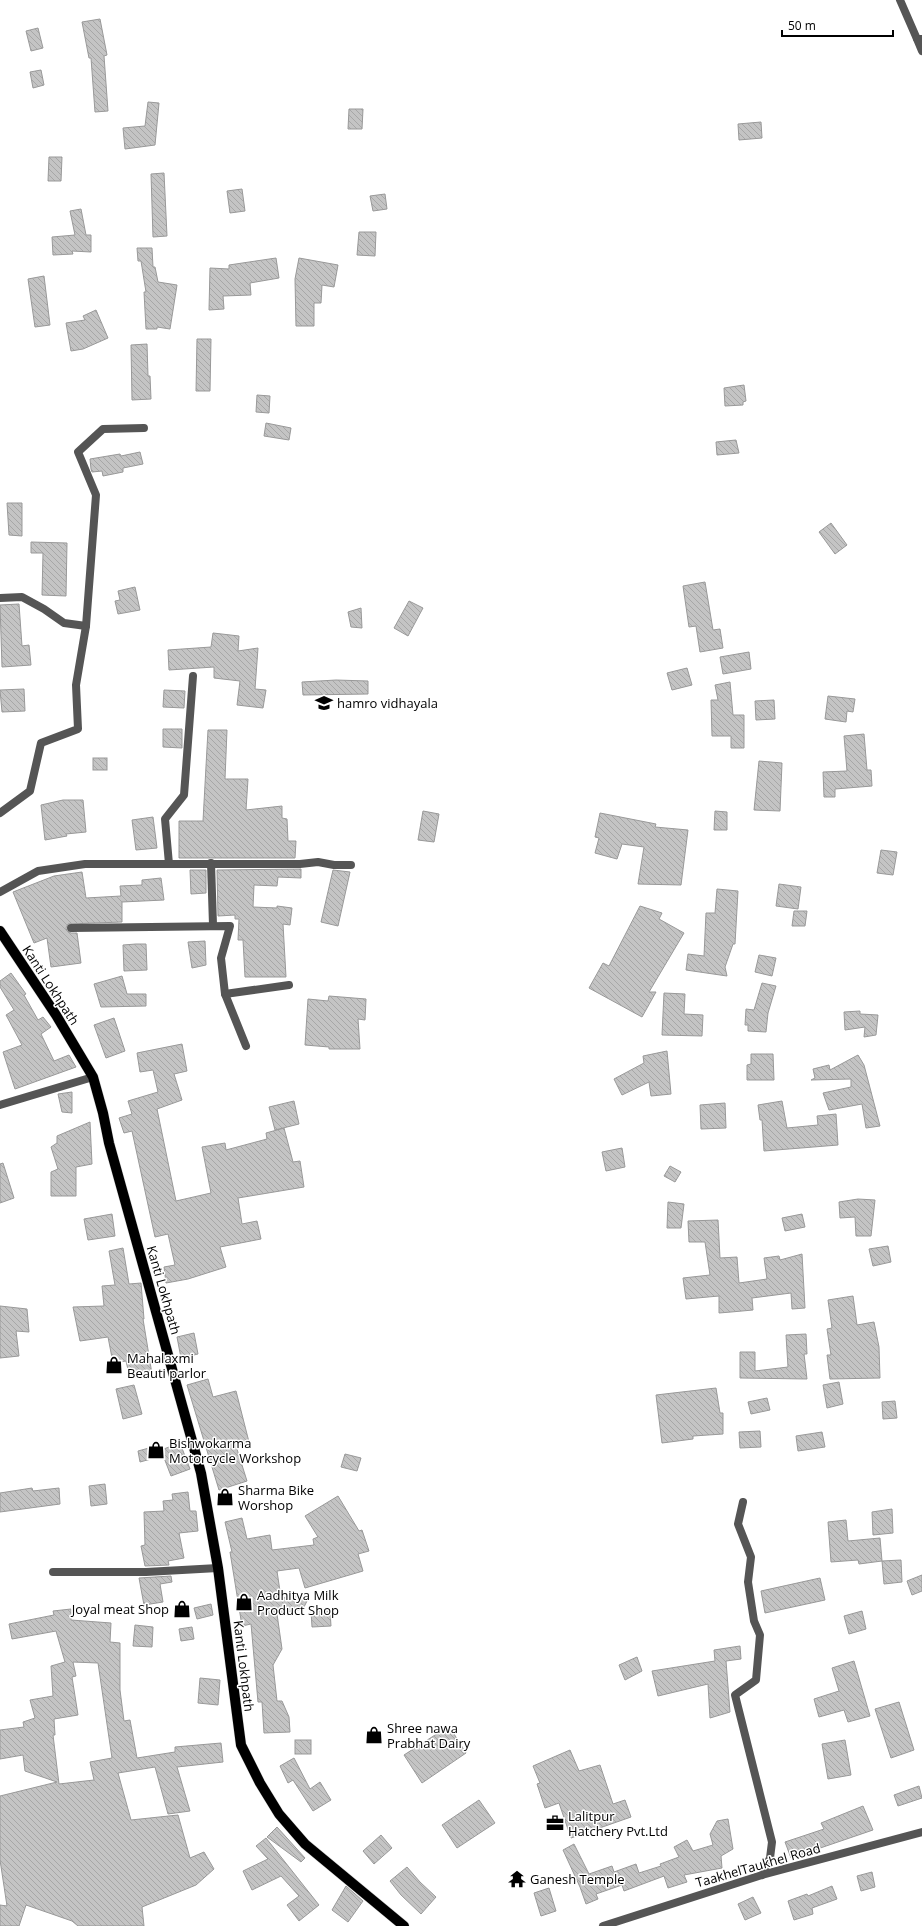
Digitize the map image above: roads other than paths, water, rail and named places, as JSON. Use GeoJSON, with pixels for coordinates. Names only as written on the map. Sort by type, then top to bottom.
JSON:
{"type":"FeatureCollection","features":[{"type":"Feature","properties":{"kind":"main road","name":"Kanti Lokhpath"},"geometry":{"type":"LineString","coordinates":[[0,931],[56,1015],[93,1077],[109,1143],[200,1473],[218,1568],[241,1745],[260,1783],[279,1814],[305,1844],[404,1926]]}},
{"type":"Feature","properties":{"kind":"street"},"geometry":{"type":"LineString","coordinates":[[900,0],[919,39],[922,51]]}},
{"type":"Feature","properties":{"kind":"street"},"geometry":{"type":"LineString","coordinates":[[0,813],[30,791],[41,743],[78,729],[76,685],[86,626],[96,495],[78,452],[103,429],[144,428]]}},
{"type":"Feature","properties":{"kind":"street"},"geometry":{"type":"LineString","coordinates":[[0,598],[22,597],[44,608],[64,623],[86,626]]}},
{"type":"Feature","properties":{"kind":"street"},"geometry":{"type":"LineString","coordinates":[[169,864],[165,819],[184,795],[193,676]]}},
{"type":"Feature","properties":{"kind":"street"},"geometry":{"type":"LineString","coordinates":[[0,892],[38,871],[85,864],[300,864],[318,862],[334,865],[351,865]]}},
{"type":"Feature","properties":{"kind":"street"},"geometry":{"type":"LineString","coordinates":[[211,863],[214,925]]}},
{"type":"Feature","properties":{"kind":"street"},"geometry":{"type":"LineString","coordinates":[[71,928],[214,925],[230,926],[221,958],[225,994],[246,1046]]}},
{"type":"Feature","properties":{"kind":"street"},"geometry":{"type":"LineString","coordinates":[[225,994],[289,984]]}},
{"type":"Feature","properties":{"kind":"street"},"geometry":{"type":"LineString","coordinates":[[0,1105],[93,1077]]}},
{"type":"Feature","properties":{"kind":"street"},"geometry":{"type":"LineString","coordinates":[[743,1502],[738,1524],[751,1557],[748,1582],[754,1621],[760,1635],[756,1680],[735,1696],[772,1842],[770,1858],[762,1875]]}},
{"type":"Feature","properties":{"kind":"street"},"geometry":{"type":"LineString","coordinates":[[53,1572],[146,1572],[218,1568]]}},
{"type":"Feature","properties":{"kind":"street","name":"TaakhelTaukhel Road"},"geometry":{"type":"LineString","coordinates":[[603,1926],[762,1875],[922,1832]]}},
{"type":"Feature","properties":{"kind":"place","name":"hamro vidhayala"},"geometry":{"type":"Point","coordinates":[324,703]}},
{"type":"Feature","properties":{"kind":"place","name":"Mahalaxmi Beauti parlor"},"geometry":{"type":"Point","coordinates":[114,1365]}},
{"type":"Feature","properties":{"kind":"place","name":"Bishwokarma Motorcycle Workshop"},"geometry":{"type":"Point","coordinates":[156,1450]}},
{"type":"Feature","properties":{"kind":"place","name":"Sharma Bike Worshop"},"geometry":{"type":"Point","coordinates":[225,1497]}},
{"type":"Feature","properties":{"kind":"place","name":"Aadhitya Milk Product Shop"},"geometry":{"type":"Point","coordinates":[244,1602]}},
{"type":"Feature","properties":{"kind":"place","name":"Joyal meat Shop"},"geometry":{"type":"Point","coordinates":[182,1609]}},
{"type":"Feature","properties":{"kind":"place","name":"Shree nawa Prabhat Dairy"},"geometry":{"type":"Point","coordinates":[374,1735]}},
{"type":"Feature","properties":{"kind":"place","name":"Lalitpur Hatchery Pvt.Ltd"},"geometry":{"type":"Point","coordinates":[555,1823]}},
{"type":"Feature","properties":{"kind":"place","name":"Ganesh Temple"},"geometry":{"type":"Point","coordinates":[517,1879]}}]}
